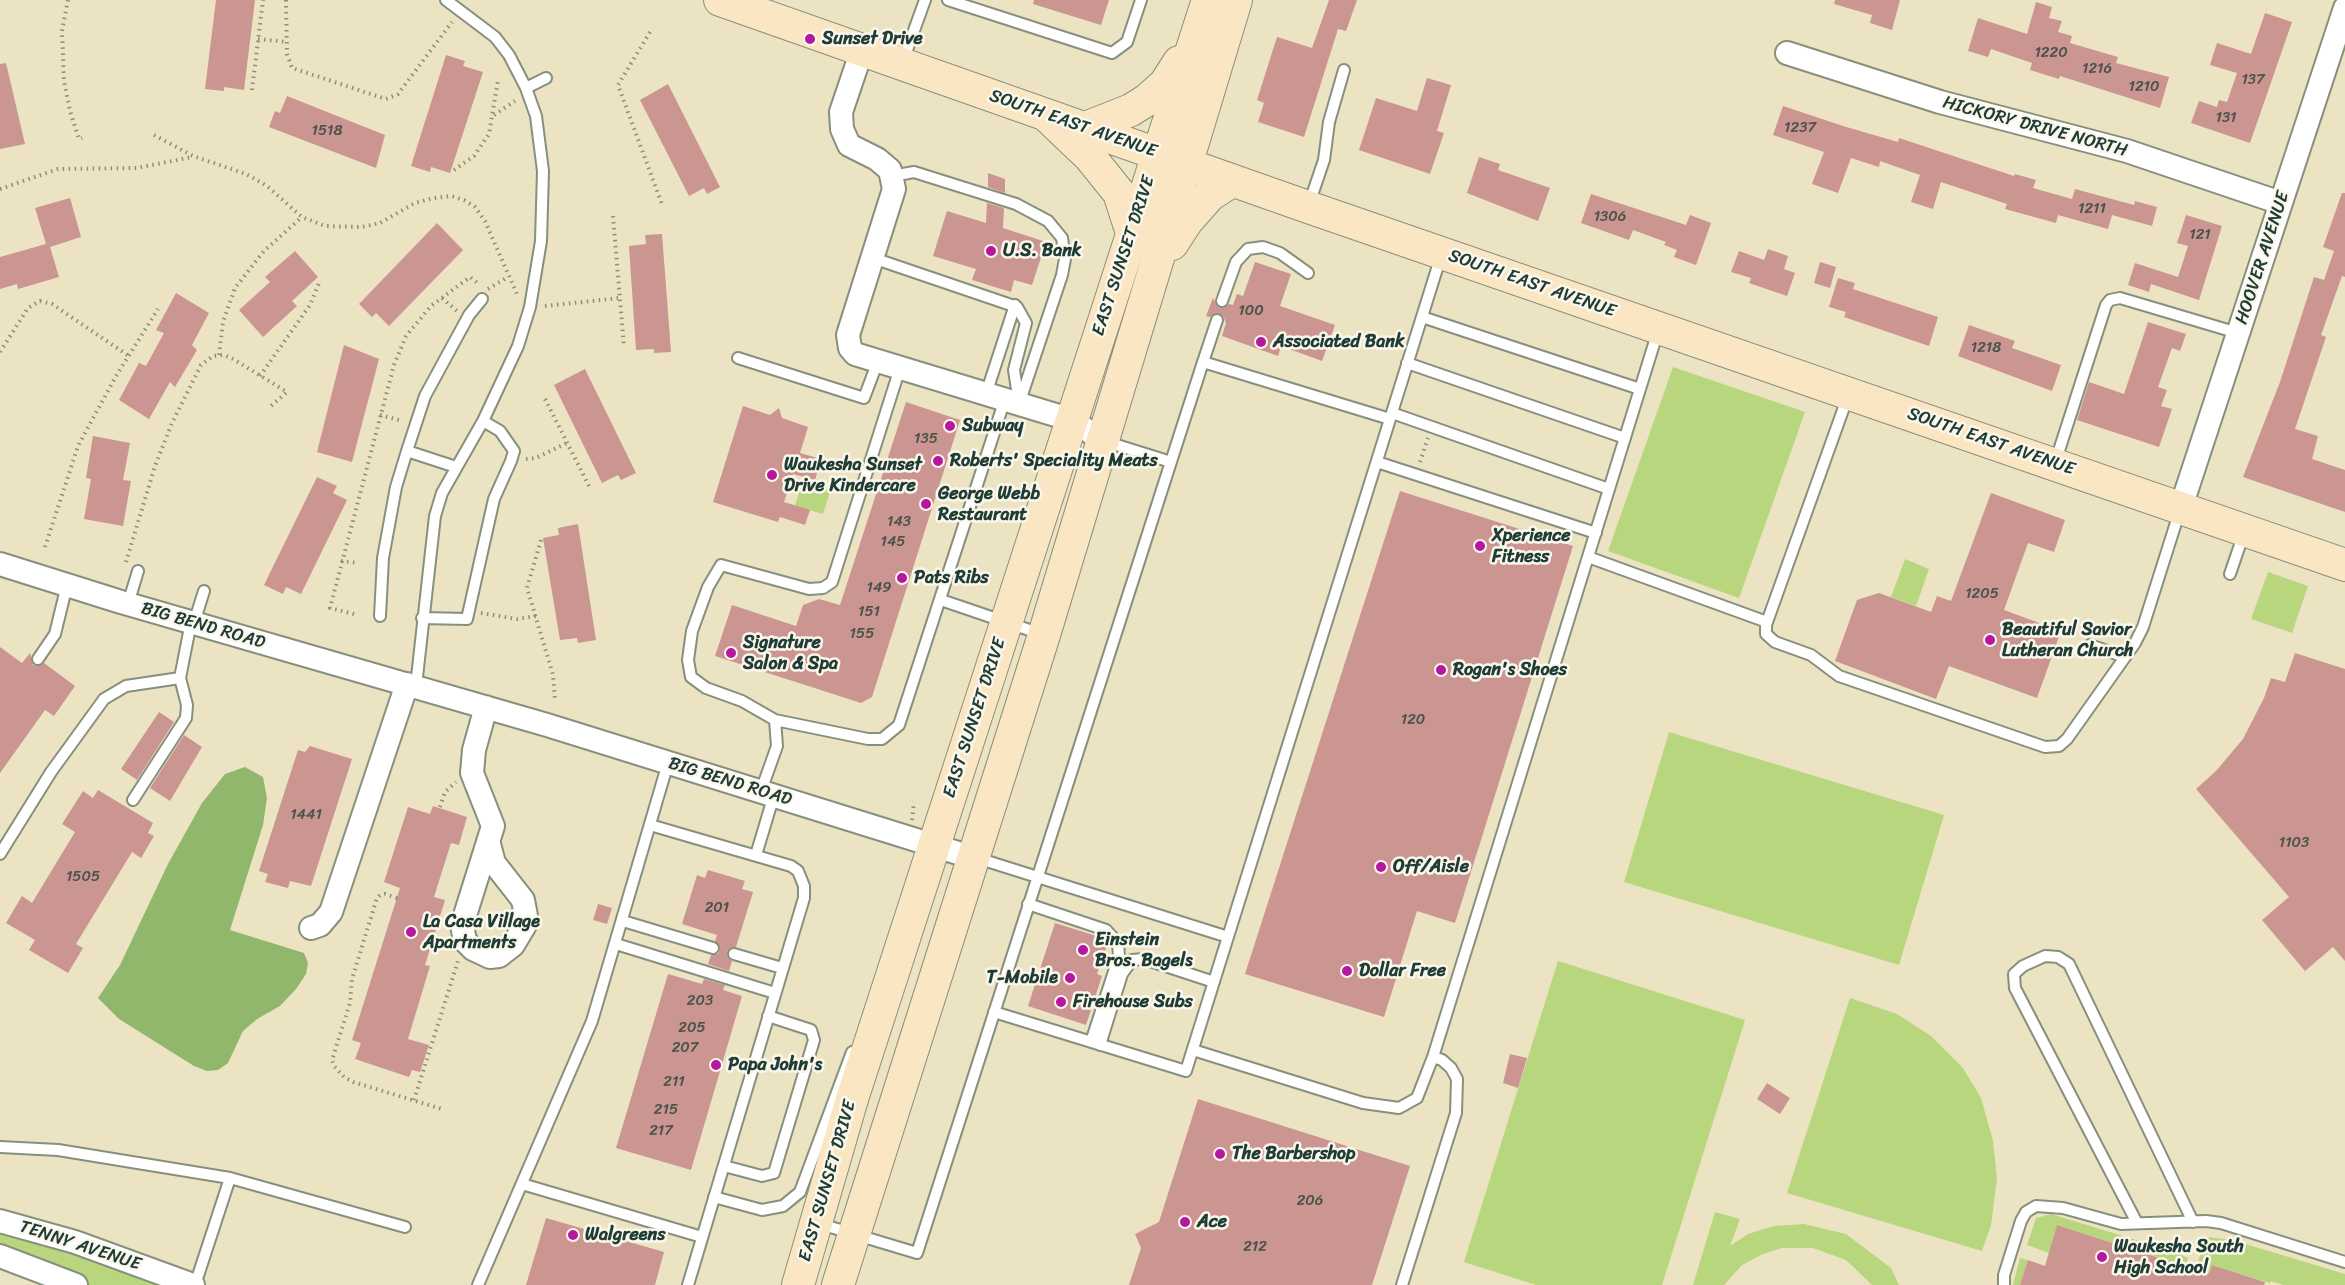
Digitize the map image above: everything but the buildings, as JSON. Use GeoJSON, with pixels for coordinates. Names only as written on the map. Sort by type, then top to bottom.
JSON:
{"type":"FeatureCollection","features":[{"type":"Feature","properties":{"kind":"main road","name":"SOUTH EAST AVENUE"},"geometry":{"type":"LineString","coordinates":[[720,0],[1088,127],[1187,165],[2345,565]]}},
{"type":"Feature","properties":{"kind":"main road","name":"EAST SUNSET DRIVE"},"geometry":{"type":"LineString","coordinates":[[841,1277],[853,1233],[1044,635],[1236,0]]}},
{"type":"Feature","properties":{"kind":"main road","name":"EAST SUNSET DRIVE"},"geometry":{"type":"LineString","coordinates":[[798,1285],[894,969],[1206,7]]}},
{"type":"Feature","properties":{"kind":"main road"},"geometry":{"type":"LineString","coordinates":[[1088,127],[1131,110],[1155,94],[1173,74],[1206,7]]}},
{"type":"Feature","properties":{"kind":"main road"},"geometry":{"type":"LineString","coordinates":[[1044,113],[1090,157],[1119,193],[1132,233]]}},
{"type":"Feature","properties":{"kind":"main road"},"geometry":{"type":"LineString","coordinates":[[1156,268],[1186,221],[1216,189],[1232,180]]}},
{"type":"Feature","properties":{"kind":"street","name":"HOOVER AVENUE"},"geometry":{"type":"LineString","coordinates":[[2181,507],[2345,8]]}},
{"type":"Feature","properties":{"kind":"street"},"geometry":{"type":"LineString","coordinates":[[862,50],[841,112],[842,129],[849,145],[883,163],[892,176],[893,198],[848,335],[855,354],[1072,420],[1103,441]]}},
{"type":"Feature","properties":{"kind":"street","name":"HICKORY DRIVE NORTH"},"geometry":{"type":"LineString","coordinates":[[1787,53],[1940,102],[2127,151],[2281,203]]}},
{"type":"Feature","properties":{"kind":"street","name":"BIG BEND ROAD"},"geometry":{"type":"LineString","coordinates":[[0,564],[128,604],[486,707],[974,858]]}},
{"type":"Feature","properties":{"kind":"street"},"geometry":{"type":"LineString","coordinates":[[311,928],[321,925],[331,912],[411,685]]}},
{"type":"Feature","properties":{"kind":"street"},"geometry":{"type":"LineString","coordinates":[[486,707],[474,750],[472,773],[475,786],[491,816],[493,826],[489,844]]}},
{"type":"Feature","properties":{"kind":"street","name":"TENNY AVENUE"},"geometry":{"type":"LineString","coordinates":[[0,1221],[75,1242],[194,1285]]}},
{"type":"Feature","properties":{"kind":"street","name":"TENNY AVENUE"},"geometry":{"type":"LineString","coordinates":[[0,1256],[76,1285]]}},
{"type":"Feature","properties":{"kind":"lane"},"geometry":{"type":"LineString","coordinates":[[411,685],[435,516],[442,493],[483,421],[518,346],[530,307],[541,241],[543,171],[536,116],[521,91],[509,55],[495,37],[471,16],[446,0]]}},
{"type":"Feature","properties":{"kind":"lane"},"geometry":{"type":"LineString","coordinates":[[902,64],[925,0]]}},
{"type":"Feature","properties":{"kind":"lane"},"geometry":{"type":"LineString","coordinates":[[948,0],[1112,54],[1127,42],[1141,0]]}},
{"type":"Feature","properties":{"kind":"lane"},"geometry":{"type":"LineString","coordinates":[[1308,207],[1324,160],[1329,122],[1344,70]]}},
{"type":"Feature","properties":{"kind":"lane"},"geometry":{"type":"LineString","coordinates":[[521,91],[546,78]]}},
{"type":"Feature","properties":{"kind":"lane"},"geometry":{"type":"LineString","coordinates":[[892,176],[914,172],[1016,204],[1048,221],[1062,238],[1065,259],[1062,275],[1004,399]]}},
{"type":"Feature","properties":{"kind":"lane"},"geometry":{"type":"LineString","coordinates":[[1222,301],[1236,262],[1248,249],[1263,247],[1280,253],[1308,273]]}},
{"type":"Feature","properties":{"kind":"lane"},"geometry":{"type":"LineString","coordinates":[[994,1012],[1186,1071],[1442,253]]}},
{"type":"Feature","properties":{"kind":"lane"},"geometry":{"type":"LineString","coordinates":[[873,258],[1015,305],[1022,312],[1026,323],[1014,370],[905,714],[900,725],[882,739],[868,739],[775,720],[742,701],[706,688],[691,677],[688,660],[692,632],[708,586],[721,565],[808,589],[823,588],[832,582],[900,368]]}},
{"type":"Feature","properties":{"kind":"lane"},"geometry":{"type":"LineString","coordinates":[[2054,465],[2106,305],[2110,300],[2120,298],[2238,333]]}},
{"type":"Feature","properties":{"kind":"lane"},"geometry":{"type":"LineString","coordinates":[[380,615],[383,558],[396,487],[407,451],[426,396],[469,315],[482,299]]}},
{"type":"Feature","properties":{"kind":"lane"},"geometry":{"type":"LineString","coordinates":[[1004,399],[1015,305]]}},
{"type":"Feature","properties":{"kind":"lane"},"geometry":{"type":"LineString","coordinates":[[1422,317],[1640,389]]}},
{"type":"Feature","properties":{"kind":"lane"},"geometry":{"type":"LineString","coordinates":[[816,1222],[917,1253],[1217,320]]}},
{"type":"Feature","properties":{"kind":"lane"},"geometry":{"type":"LineString","coordinates":[[1193,1050],[1385,1108],[1399,1108],[1418,1098],[1433,1057],[1659,328]]}},
{"type":"Feature","properties":{"kind":"lane"},"geometry":{"type":"LineString","coordinates":[[738,358],[864,398],[878,361]]}},
{"type":"Feature","properties":{"kind":"lane"},"geometry":{"type":"LineString","coordinates":[[1203,362],[1432,427],[1609,489]]}},
{"type":"Feature","properties":{"kind":"lane"},"geometry":{"type":"LineString","coordinates":[[1407,363],[1625,438]]}},
{"type":"Feature","properties":{"kind":"lane"},"geometry":{"type":"LineString","coordinates":[[1849,393],[1767,622],[1766,634],[1769,638],[1803,651],[1839,675],[2052,748],[2067,739],[2125,657],[2143,627],[2181,507]]}},
{"type":"Feature","properties":{"kind":"lane"},"geometry":{"type":"LineString","coordinates":[[422,618],[467,619],[494,499],[514,451],[500,431],[483,421]]}},
{"type":"Feature","properties":{"kind":"lane"},"geometry":{"type":"LineString","coordinates":[[1103,441],[1171,462]]}},
{"type":"Feature","properties":{"kind":"lane"},"geometry":{"type":"LineString","coordinates":[[407,451],[456,467]]}},
{"type":"Feature","properties":{"kind":"lane"},"geometry":{"type":"LineString","coordinates":[[1377,462],[1596,533]]}},
{"type":"Feature","properties":{"kind":"lane"},"geometry":{"type":"LineString","coordinates":[[2230,574],[2245,530]]}},
{"type":"Feature","properties":{"kind":"lane"},"geometry":{"type":"LineString","coordinates":[[1588,557],[1767,622]]}},
{"type":"Feature","properties":{"kind":"lane"},"geometry":{"type":"LineString","coordinates":[[128,604],[138,571]]}},
{"type":"Feature","properties":{"kind":"lane"},"geometry":{"type":"LineString","coordinates":[[38,659],[55,634],[66,585]]}},
{"type":"Feature","properties":{"kind":"lane"},"geometry":{"type":"LineString","coordinates":[[133,800],[186,718],[187,705],[180,678],[193,623],[204,591]]}},
{"type":"Feature","properties":{"kind":"lane"},"geometry":{"type":"LineString","coordinates":[[941,600],[1044,635]]}},
{"type":"Feature","properties":{"kind":"lane"},"geometry":{"type":"LineString","coordinates":[[2090,645],[2125,657]]}},
{"type":"Feature","properties":{"kind":"lane"},"geometry":{"type":"LineString","coordinates":[[0,854],[51,772],[104,699],[126,686],[180,678]]}},
{"type":"Feature","properties":{"kind":"lane"},"geometry":{"type":"LineString","coordinates":[[756,855],[777,746],[775,720]]}},
{"type":"Feature","properties":{"kind":"lane"},"geometry":{"type":"LineString","coordinates":[[478,1285],[592,1021],[668,763]]}},
{"type":"Feature","properties":{"kind":"lane"},"geometry":{"type":"LineString","coordinates":[[650,825],[791,866],[803,879],[804,898],[688,1285]]}},
{"type":"Feature","properties":{"kind":"lane"},"geometry":{"type":"LineString","coordinates":[[974,858],[1228,937]]}},
{"type":"Feature","properties":{"kind":"lane"},"geometry":{"type":"LineString","coordinates":[[1028,904],[1106,930],[1118,943],[1119,956],[1095,1043]]}},
{"type":"Feature","properties":{"kind":"lane"},"geometry":{"type":"LineString","coordinates":[[623,921],[713,948]]}},
{"type":"Feature","properties":{"kind":"lane"},"geometry":{"type":"LineString","coordinates":[[616,944],[775,993]]}},
{"type":"Feature","properties":{"kind":"lane"},"geometry":{"type":"LineString","coordinates":[[734,954],[782,968]]}},
{"type":"Feature","properties":{"kind":"lane"},"geometry":{"type":"LineString","coordinates":[[2137,1223],[2015,988],[2014,974],[2023,966],[2045,956],[2058,957],[2069,964],[2193,1222]]}},
{"type":"Feature","properties":{"kind":"lane"},"geometry":{"type":"LineString","coordinates":[[1095,1043],[1122,974],[1132,960],[1143,959],[1214,982]]}},
{"type":"Feature","properties":{"kind":"lane"},"geometry":{"type":"LineString","coordinates":[[714,1197],[762,1210],[783,1206],[800,1192],[842,1074],[894,969]]}},
{"type":"Feature","properties":{"kind":"lane"},"geometry":{"type":"LineString","coordinates":[[724,1166],[762,1176],[774,1173],[811,1051],[815,1035],[811,1030],[768,1016]]}},
{"type":"Feature","properties":{"kind":"lane"},"geometry":{"type":"LineString","coordinates":[[1402,1285],[1456,1113],[1457,1079],[1451,1068],[1442,1060],[1433,1057]]}},
{"type":"Feature","properties":{"kind":"lane"},"geometry":{"type":"LineString","coordinates":[[0,1147],[58,1150],[230,1178],[405,1227]]}},
{"type":"Feature","properties":{"kind":"lane"},"geometry":{"type":"LineString","coordinates":[[194,1285],[230,1178]]}},
{"type":"Feature","properties":{"kind":"lane"},"geometry":{"type":"LineString","coordinates":[[522,1184],[702,1237]]}},
{"type":"Feature","properties":{"kind":"lane"},"geometry":{"type":"LineString","coordinates":[[2004,1285],[2004,1275],[2020,1221],[2026,1212],[2036,1206],[2062,1208],[2105,1221],[2137,1223],[2206,1221],[2237,1227],[2345,1262]]}},
{"type":"Feature","properties":{"kind":"path"},"geometry":{"type":"LineString","coordinates":[[68,0],[62,31],[64,81],[70,111],[79,139],[82,138]]}},
{"type":"Feature","properties":{"kind":"path"},"geometry":{"type":"LineString","coordinates":[[252,90],[263,0]]}},
{"type":"Feature","properties":{"kind":"path"},"geometry":{"type":"LineString","coordinates":[[286,0],[286,54],[292,68],[386,99],[398,94],[406,85],[450,22],[460,22]]}},
{"type":"Feature","properties":{"kind":"path"},"geometry":{"type":"LineString","coordinates":[[650,32],[618,85],[663,207]]}},
{"type":"Feature","properties":{"kind":"path"},"geometry":{"type":"LineString","coordinates":[[258,39],[287,42]]}},
{"type":"Feature","properties":{"kind":"path"},"geometry":{"type":"LineString","coordinates":[[454,170],[478,150],[489,134],[494,115],[498,80]]}},
{"type":"Feature","properties":{"kind":"path"},"geometry":{"type":"LineString","coordinates":[[494,115],[514,102],[521,91]]}},
{"type":"Feature","properties":{"kind":"path"},"geometry":{"type":"LineString","coordinates":[[154,135],[193,156],[246,174],[267,186],[302,217],[325,226],[362,227],[380,223],[415,203],[451,196],[464,200],[475,207],[485,221],[520,302],[530,307],[620,298]]}},
{"type":"Feature","properties":{"kind":"path"},"geometry":{"type":"LineString","coordinates":[[0,189],[58,169],[137,168],[193,156]]}},
{"type":"Feature","properties":{"kind":"path"},"geometry":{"type":"LineString","coordinates":[[613,216],[624,347]]}},
{"type":"Feature","properties":{"kind":"path"},"geometry":{"type":"LineString","coordinates":[[219,355],[223,322],[235,288],[264,251],[302,217]]}},
{"type":"Feature","properties":{"kind":"path"},"geometry":{"type":"LineString","coordinates":[[354,614],[330,608],[380,415],[401,346],[431,306],[470,277],[486,290],[508,277]]}},
{"type":"Feature","properties":{"kind":"path"},"geometry":{"type":"LineString","coordinates":[[260,376],[310,305],[320,281]]}},
{"type":"Feature","properties":{"kind":"path"},"geometry":{"type":"LineString","coordinates":[[0,352],[28,308],[40,301],[52,304],[129,356]]}},
{"type":"Feature","properties":{"kind":"path"},"geometry":{"type":"LineString","coordinates":[[45,547],[78,446],[158,309]]}},
{"type":"Feature","properties":{"kind":"path"},"geometry":{"type":"LineString","coordinates":[[123,571],[147,488],[172,423],[201,365],[213,356],[228,356],[287,392],[271,406]]}},
{"type":"Feature","properties":{"kind":"path"},"geometry":{"type":"LineString","coordinates":[[544,399],[590,488]]}},
{"type":"Feature","properties":{"kind":"path"},"geometry":{"type":"LineString","coordinates":[[380,415],[416,425]]}},
{"type":"Feature","properties":{"kind":"path"},"geometry":{"type":"LineString","coordinates":[[1416,474],[1432,427]]}},
{"type":"Feature","properties":{"kind":"path"},"geometry":{"type":"LineString","coordinates":[[511,461],[536,458],[567,443]]}},
{"type":"Feature","properties":{"kind":"path"},"geometry":{"type":"LineString","coordinates":[[541,540],[527,588],[553,675],[555,700]]}},
{"type":"Feature","properties":{"kind":"path"},"geometry":{"type":"LineString","coordinates":[[341,561],[358,563]]}},
{"type":"Feature","properties":{"kind":"path"},"geometry":{"type":"LineString","coordinates":[[469,610],[509,618],[536,616]]}},
{"type":"Feature","properties":{"kind":"path"},"geometry":{"type":"LineString","coordinates":[[440,807],[445,792],[457,782]]}},
{"type":"Feature","properties":{"kind":"path"},"geometry":{"type":"LineString","coordinates":[[397,898],[386,894],[377,898],[352,980],[350,1004],[332,1060],[334,1066],[344,1077],[353,1082],[442,1108]]}},
{"type":"Feature","properties":{"kind":"green space"},"geometry":{"type":"Polygon","coordinates":[[[1673,367],[1805,412],[1739,598],[1608,551],[1673,367]]]}},
{"type":"Feature","properties":{"kind":"green space"},"geometry":{"type":"Polygon","coordinates":[[[802,481],[831,489],[823,514],[795,506],[802,481]]]}},
{"type":"Feature","properties":{"kind":"green space"},"geometry":{"type":"Polygon","coordinates":[[[1905,559],[1929,569],[1916,606],[1891,597],[1905,559]]]}},
{"type":"Feature","properties":{"kind":"green space"},"geometry":{"type":"Polygon","coordinates":[[[2268,572],[2308,586],[2292,633],[2251,619],[2268,572]]]}},
{"type":"Feature","properties":{"kind":"green space"},"geometry":{"type":"Polygon","coordinates":[[[1669,732],[1944,815],[1899,965],[1624,882],[1669,732]]]}},
{"type":"Feature","properties":{"kind":"green space"},"geometry":{"type":"Polygon","coordinates":[[[245,767],[263,777],[267,798],[263,825],[230,930],[304,953],[308,963],[306,974],[280,1006],[257,1019],[243,1031],[228,1063],[218,1070],[207,1071],[194,1066],[119,1019],[98,998],[120,965],[168,864],[202,803],[225,774],[245,767]]]}},
{"type":"Feature","properties":{"kind":"green space"},"geometry":{"type":"Polygon","coordinates":[[[1558,961],[1745,1020],[1662,1285],[1536,1285],[1464,1262],[1558,961]]]}},
{"type":"Feature","properties":{"kind":"green space"},"geometry":{"type":"Polygon","coordinates":[[[1850,998],[1897,1014],[1931,1036],[1963,1068],[1981,1098],[1993,1141],[1997,1179],[1991,1225],[1982,1251],[1787,1193],[1850,998]]]}},
{"type":"Feature","properties":{"kind":"green space"},"geometry":{"type":"Polygon","coordinates":[[[1715,1212],[1740,1219],[1730,1246],[1748,1234],[1774,1226],[1804,1224],[1846,1234],[1891,1268],[1899,1285],[1872,1285],[1846,1260],[1813,1248],[1782,1248],[1763,1254],[1742,1265],[1724,1285],[1693,1285],[1715,1212]]]}},
{"type":"Feature","properties":{"kind":"green space"},"geometry":{"type":"Polygon","coordinates":[[[2051,1214],[2175,1252],[2188,1258],[2186,1266],[2057,1225],[2049,1253],[2027,1245],[2036,1218],[2051,1214]]]}},
{"type":"Feature","properties":{"kind":"green space"},"geometry":{"type":"Polygon","coordinates":[[[0,1221],[192,1285],[67,1285],[0,1262],[0,1221]]]}},
{"type":"Feature","properties":{"kind":"green space"},"geometry":{"type":"Polygon","coordinates":[[[2206,1237],[2232,1240],[2345,1274],[2345,1285],[2283,1285],[2212,1265],[2206,1285],[2196,1285],[2201,1270],[2196,1268],[2206,1237]]]}},
{"type":"Feature","properties":{"kind":"green space"},"geometry":{"type":"Polygon","coordinates":[[[2020,1258],[2028,1260],[2020,1285],[2013,1285],[2020,1258]]]}},
{"type":"Feature","properties":{"kind":"place","name":"Sunset Drive"},"geometry":{"type":"Point","coordinates":[810,39]}},
{"type":"Feature","properties":{"kind":"place","name":"U.S. Bank"},"geometry":{"type":"Point","coordinates":[991,251]}},
{"type":"Feature","properties":{"kind":"place","name":"Associated Bank"},"geometry":{"type":"Point","coordinates":[1261,342]}},
{"type":"Feature","properties":{"kind":"place","name":"Subway"},"geometry":{"type":"Point","coordinates":[950,426]}},
{"type":"Feature","properties":{"kind":"place","name":"Roberts' Speciality Meats"},"geometry":{"type":"Point","coordinates":[938,461]}},
{"type":"Feature","properties":{"kind":"place","name":"Waukesha Sunset Drive Kindercare"},"geometry":{"type":"Point","coordinates":[772,475]}},
{"type":"Feature","properties":{"kind":"place","name":"George Webb Restaurant"},"geometry":{"type":"Point","coordinates":[926,504]}},
{"type":"Feature","properties":{"kind":"place","name":"Xperience Fitness"},"geometry":{"type":"Point","coordinates":[1480,546]}},
{"type":"Feature","properties":{"kind":"place","name":"Pats Ribs"},"geometry":{"type":"Point","coordinates":[902,578]}},
{"type":"Feature","properties":{"kind":"place","name":"Beautiful Savior Lutheran Church"},"geometry":{"type":"Point","coordinates":[1990,640]}},
{"type":"Feature","properties":{"kind":"place","name":"Signature Salon & Spa"},"geometry":{"type":"Point","coordinates":[731,653]}},
{"type":"Feature","properties":{"kind":"place","name":"Rogan's Shoes"},"geometry":{"type":"Point","coordinates":[1441,670]}},
{"type":"Feature","properties":{"kind":"place","name":"Off/Aisle"},"geometry":{"type":"Point","coordinates":[1381,867]}},
{"type":"Feature","properties":{"kind":"place","name":"La Casa Village Apartments"},"geometry":{"type":"Point","coordinates":[411,932]}},
{"type":"Feature","properties":{"kind":"place","name":"Einstein Bros. Bagels"},"geometry":{"type":"Point","coordinates":[1083,950]}},
{"type":"Feature","properties":{"kind":"place","name":"Dollar Free"},"geometry":{"type":"Point","coordinates":[1347,971]}},
{"type":"Feature","properties":{"kind":"place","name":"T-Mobile"},"geometry":{"type":"Point","coordinates":[1070,978]}},
{"type":"Feature","properties":{"kind":"place","name":"Firehouse Subs"},"geometry":{"type":"Point","coordinates":[1061,1002]}},
{"type":"Feature","properties":{"kind":"place","name":"Papa John's"},"geometry":{"type":"Point","coordinates":[716,1065]}},
{"type":"Feature","properties":{"kind":"place","name":"The Barbershop"},"geometry":{"type":"Point","coordinates":[1220,1154]}},
{"type":"Feature","properties":{"kind":"place","name":"Ace"},"geometry":{"type":"Point","coordinates":[1185,1222]}},
{"type":"Feature","properties":{"kind":"place","name":"Walgreens"},"geometry":{"type":"Point","coordinates":[573,1235]}},
{"type":"Feature","properties":{"kind":"place","name":"Waukesha South High School"},"geometry":{"type":"Point","coordinates":[2102,1257]}}]}
